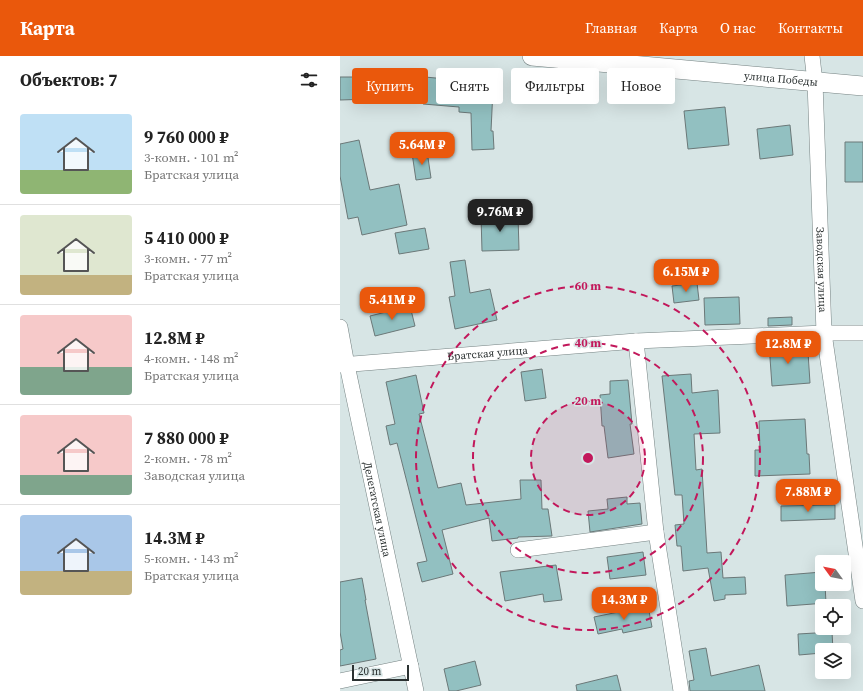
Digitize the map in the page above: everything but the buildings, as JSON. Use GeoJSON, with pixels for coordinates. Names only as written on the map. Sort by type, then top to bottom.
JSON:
{"type":"FeatureCollection","features":[{"type":"Feature","properties":{"kind":"street","name":"улица Победы"},"geometry":{"type":"LineString","coordinates":[[532,56],[863,86]]}},
{"type":"Feature","properties":{"kind":"street","name":"Заводская улица"},"geometry":{"type":"LineString","coordinates":[[812,56],[815,82],[824,333],[863,600]]}},
{"type":"Feature","properties":{"kind":"street","name":"Делегатская улица"},"geometry":{"type":"LineString","coordinates":[[340,327],[343,365],[416,691]]}},
{"type":"Feature","properties":{"kind":"street","name":"Братская улица"},"geometry":{"type":"LineString","coordinates":[[343,365],[636,341],[824,333],[863,333]]}},
{"type":"Feature","properties":{"kind":"street"},"geometry":{"type":"LineString","coordinates":[[636,341],[656,532],[681,691]]}},
{"type":"Feature","properties":{"kind":"street"},"geometry":{"type":"LineString","coordinates":[[518,550],[656,532]]}},
{"type":"Feature","properties":{"kind":"street"},"geometry":{"type":"LineString","coordinates":[[340,681],[411,666]]}}]}
